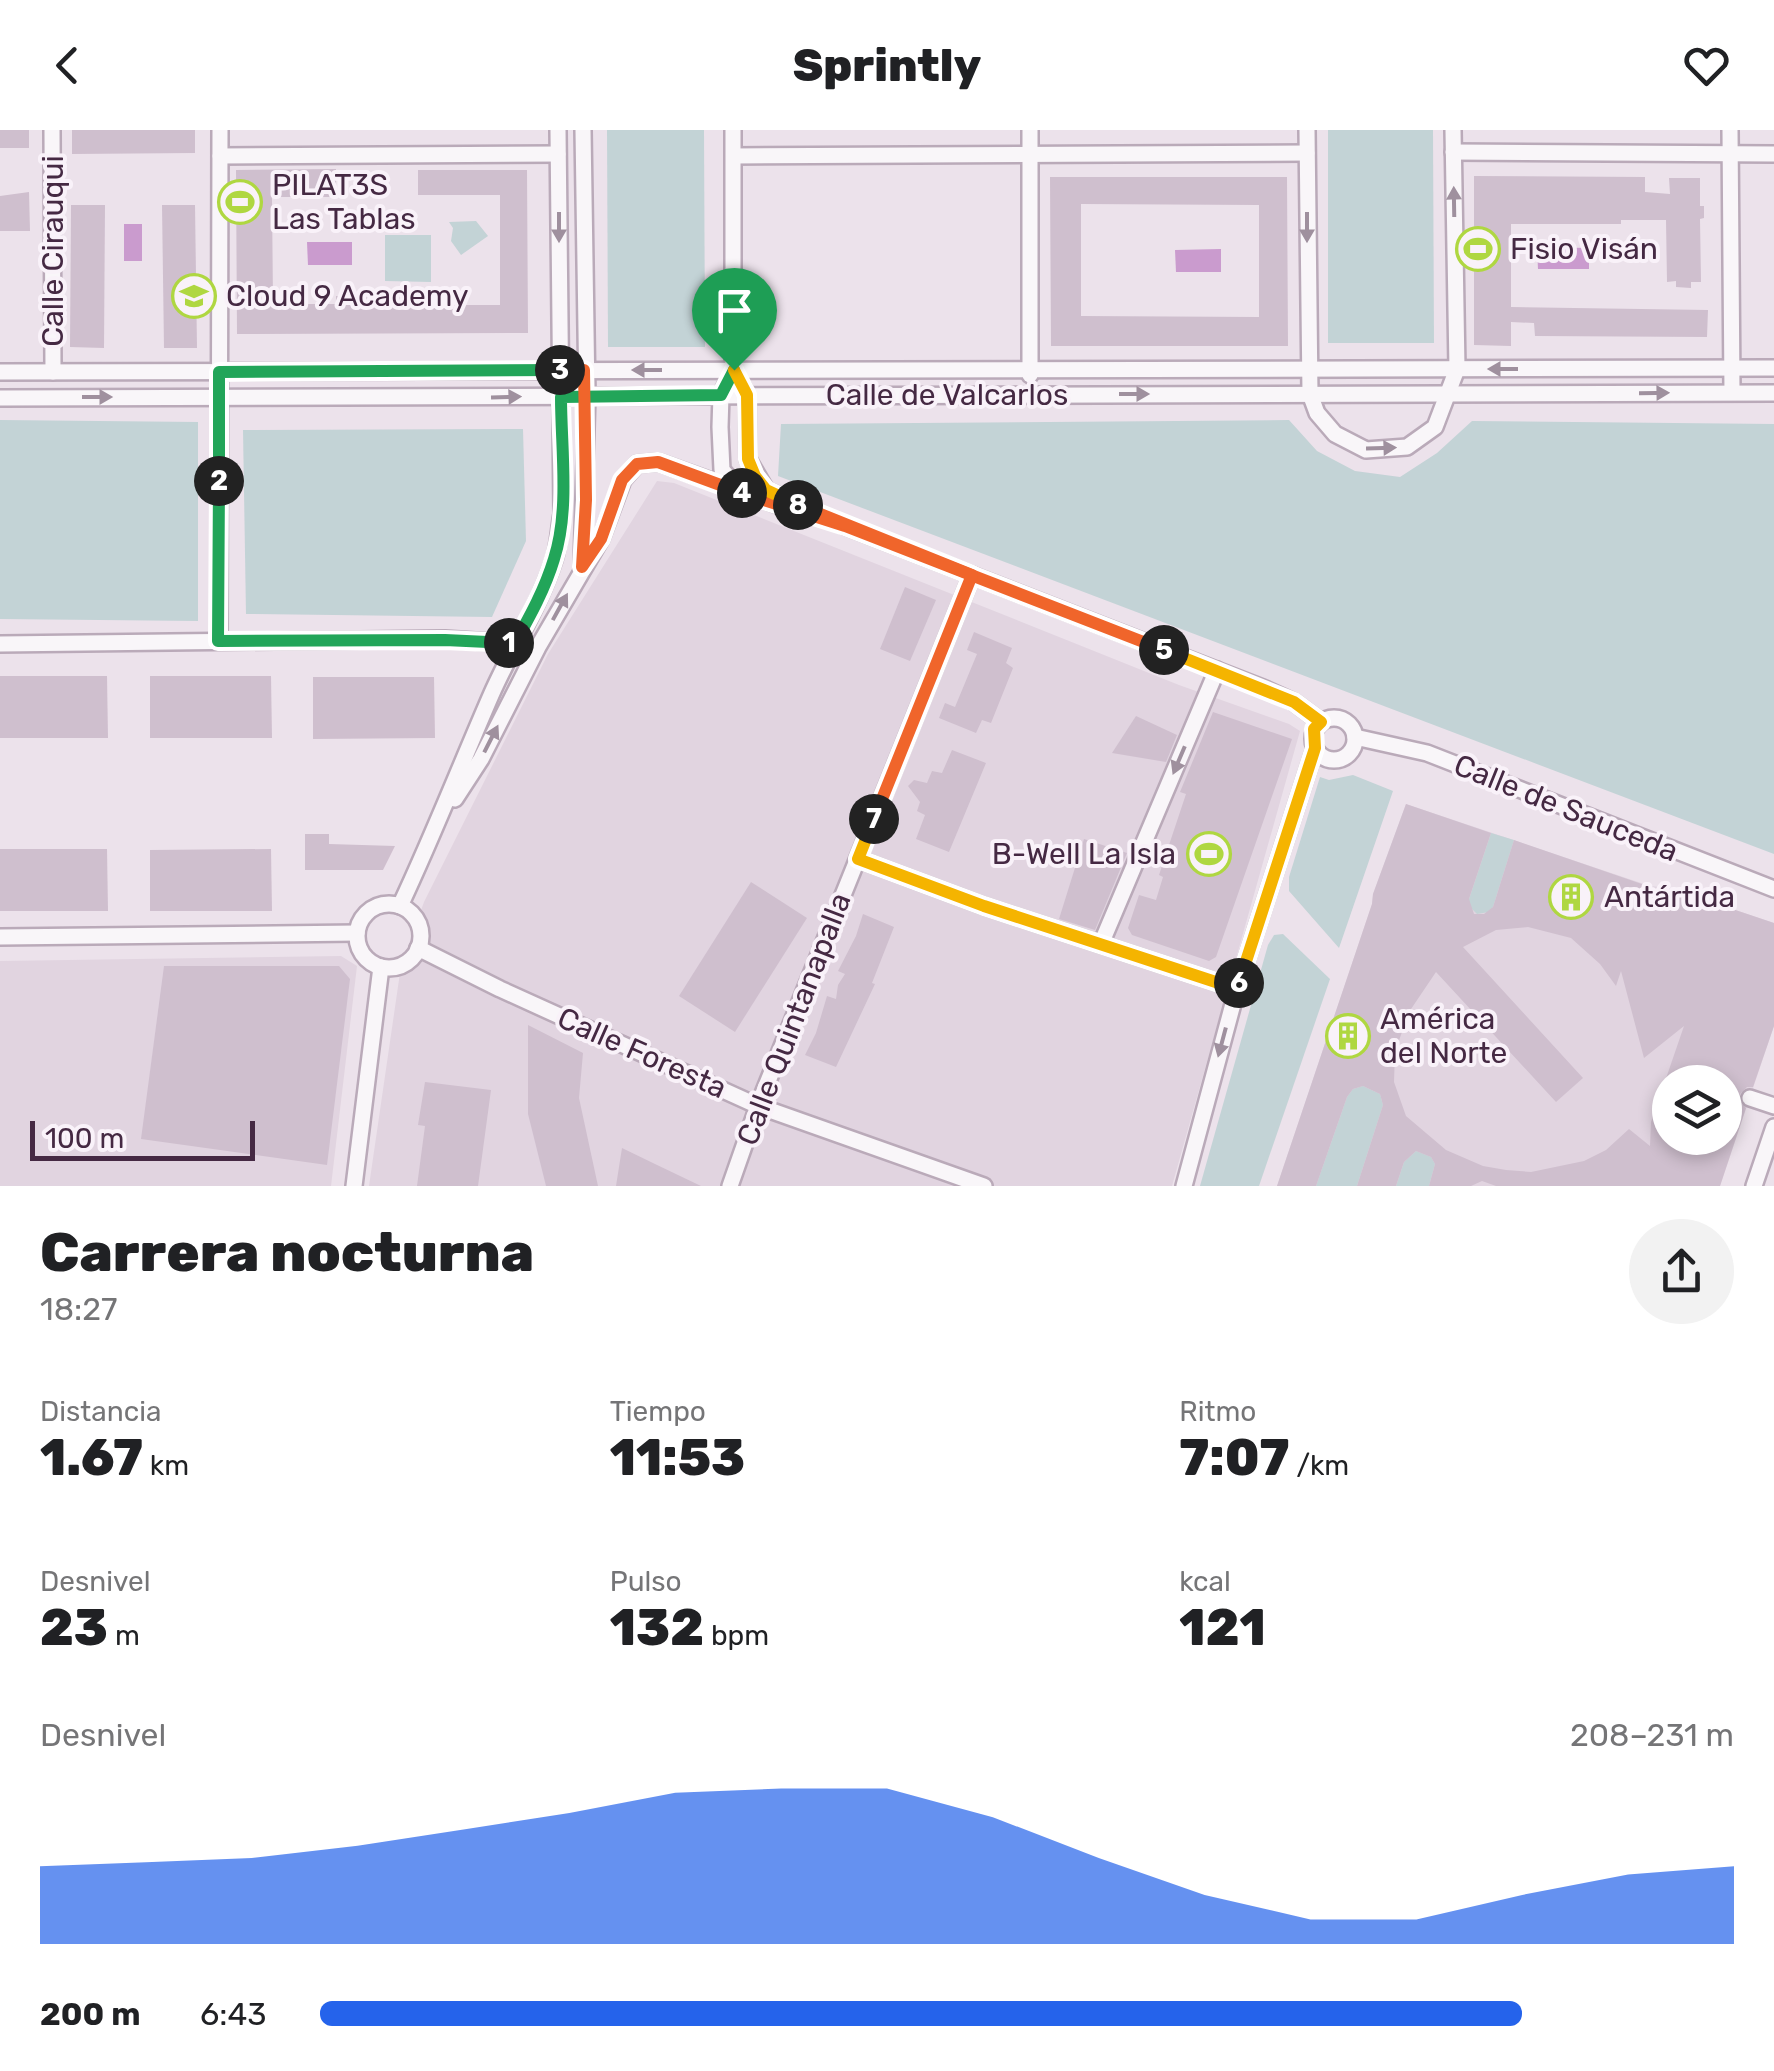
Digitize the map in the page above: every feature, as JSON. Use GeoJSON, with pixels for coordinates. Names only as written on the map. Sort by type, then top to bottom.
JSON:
{"type":"FeatureCollection","features":[{"type":"Feature","properties":{"kind":"street","name":"Calle Cirauqui"},"geometry":{"type":"LineString","coordinates":[[52,130],[53,372]]}},
{"type":"Feature","properties":{"kind":"street"},"geometry":{"type":"LineString","coordinates":[[218,641],[220,130]]}},
{"type":"Feature","properties":{"kind":"street"},"geometry":{"type":"LineString","coordinates":[[400,906],[556,555],[562,514],[558,130]]}},
{"type":"Feature","properties":{"kind":"street"},"geometry":{"type":"LineString","coordinates":[[582,567],[586,396],[584,130]]}},
{"type":"Feature","properties":{"kind":"street"},"geometry":{"type":"LineString","coordinates":[[734,130],[734,370],[747,395],[748,459],[766,490],[845,526]]}},
{"type":"Feature","properties":{"kind":"street"},"geometry":{"type":"LineString","coordinates":[[1029,394],[1030,130]]}},
{"type":"Feature","properties":{"kind":"street"},"geometry":{"type":"LineString","coordinates":[[1307,130],[1310,394],[1318,413],[1335,434],[1366,450],[1407,446],[1435,427],[1457,369],[1453,130]]}},
{"type":"Feature","properties":{"kind":"street"},"geometry":{"type":"LineString","coordinates":[[1730,130],[1732,392]]}},
{"type":"Feature","properties":{"kind":"street"},"geometry":{"type":"LineString","coordinates":[[1452,152],[1774,154]]}},
{"type":"Feature","properties":{"kind":"street"},"geometry":{"type":"LineString","coordinates":[[734,156],[1307,153]]}},
{"type":"Feature","properties":{"kind":"street"},"geometry":{"type":"LineString","coordinates":[[220,156],[558,154]]}},
{"type":"Feature","properties":{"kind":"street","name":"Calle de Valcarlos"},"geometry":{"type":"LineString","coordinates":[[0,372],[1774,368]]}},
{"type":"Feature","properties":{"kind":"street"},"geometry":{"type":"LineString","coordinates":[[734,370],[721,395],[722,470],[746,494]]}},
{"type":"Feature","properties":{"kind":"street","name":"Calle de Valcarlos"},"geometry":{"type":"LineString","coordinates":[[0,398],[1774,393]]}},
{"type":"Feature","properties":{"kind":"street"},"geometry":{"type":"LineString","coordinates":[[440,822],[481,759],[538,647],[601,539],[622,480],[637,464],[658,462],[845,526],[1217,670],[1294,702],[1321,722]]}},
{"type":"Feature","properties":{"kind":"street","name":"Calle Quintanapalla"},"geometry":{"type":"LineString","coordinates":[[730,1186],[758,1106],[972,575]]}},
{"type":"Feature","properties":{"kind":"street"},"geometry":{"type":"LineString","coordinates":[[0,644],[445,640],[538,647]]}},
{"type":"Feature","properties":{"kind":"street"},"geometry":{"type":"LineString","coordinates":[[1101,944],[1217,670]]}},
{"type":"Feature","properties":{"kind":"street"},"geometry":{"type":"LineString","coordinates":[[1184,1186],[1237,989],[1315,748],[1314,729],[1335,718],[1342,720],[1355,737],[1353,748],[1340,759],[1323,757],[1315,748]]}},
{"type":"Feature","properties":{"kind":"street","name":"Calle de Sauceda"},"geometry":{"type":"LineString","coordinates":[[1355,737],[1427,753],[1774,889]]}},
{"type":"Feature","properties":{"kind":"street"},"geometry":{"type":"LineString","coordinates":[[858,859],[984,906],[1237,989]]}},
{"type":"Feature","properties":{"kind":"street"},"geometry":{"type":"LineString","coordinates":[[400,906],[418,923],[418,948],[404,964],[381,967],[362,954],[357,933],[364,915],[372,909],[400,906]]}},
{"type":"Feature","properties":{"kind":"street"},"geometry":{"type":"LineString","coordinates":[[0,937],[357,933]]}},
{"type":"Feature","properties":{"kind":"street","name":"Calle Foresta"},"geometry":{"type":"LineString","coordinates":[[418,948],[758,1106],[984,1186]]}},
{"type":"Feature","properties":{"kind":"street"},"geometry":{"type":"LineString","coordinates":[[354,1186],[381,967]]}},
{"type":"Feature","properties":{"kind":"street"},"geometry":{"type":"LineString","coordinates":[[1750,1098],[1774,1106]]}},
{"type":"Feature","properties":{"kind":"street"},"geometry":{"type":"LineString","coordinates":[[1754,1186],[1774,1127]]}},
{"type":"Feature","properties":{"kind":"shaded area"},"geometry":{"type":"Polygon","coordinates":[[[607,130],[704,130],[705,347],[608,347],[607,130]]]}},
{"type":"Feature","properties":{"kind":"shaded area"},"geometry":{"type":"Polygon","coordinates":[[[1328,130],[1433,130],[1434,343],[1328,343],[1328,130]]]}},
{"type":"Feature","properties":{"kind":"shaded area"},"geometry":{"type":"Polygon","coordinates":[[[476,221],[488,236],[461,255],[451,241],[453,228],[449,222],[476,221]]]}},
{"type":"Feature","properties":{"kind":"shaded area"},"geometry":{"type":"Polygon","coordinates":[[[124,224],[142,224],[142,261],[124,261],[124,224]]]}},
{"type":"Feature","properties":{"kind":"shaded area"},"geometry":{"type":"Polygon","coordinates":[[[385,235],[431,235],[431,282],[385,281],[385,235]]]}},
{"type":"Feature","properties":{"kind":"shaded area"},"geometry":{"type":"Polygon","coordinates":[[[307,242],[352,242],[352,265],[308,265],[307,242]]]}},
{"type":"Feature","properties":{"kind":"shaded area"},"geometry":{"type":"Polygon","coordinates":[[[1537,247],[1589,248],[1589,269],[1538,269],[1537,247]]]}},
{"type":"Feature","properties":{"kind":"shaded area"},"geometry":{"type":"Polygon","coordinates":[[[1221,249],[1221,272],[1176,272],[1175,250],[1221,249]]]}},
{"type":"Feature","properties":{"kind":"shaded area"},"geometry":{"type":"Polygon","coordinates":[[[0,420],[198,422],[198,621],[0,619],[0,420]]]}},
{"type":"Feature","properties":{"kind":"shaded area"},"geometry":{"type":"Polygon","coordinates":[[[1289,420],[1317,451],[1355,471],[1400,477],[1437,453],[1472,421],[1774,424],[1774,854],[778,476],[781,424],[1289,420]]]}},
{"type":"Feature","properties":{"kind":"shaded area"},"geometry":{"type":"Polygon","coordinates":[[[523,429],[526,541],[492,617],[246,614],[243,430],[523,429]]]}},
{"type":"Feature","properties":{"kind":"shaded area"},"geometry":{"type":"Polygon","coordinates":[[[657,481],[674,483],[1300,731],[1172,1186],[369,1186],[401,966],[424,902],[548,654],[657,481]]]}},
{"type":"Feature","properties":{"kind":"shaded area"},"geometry":{"type":"Polygon","coordinates":[[[1353,775],[1393,791],[1339,948],[1289,891],[1289,877],[1320,777],[1329,780],[1353,775]]]}},
{"type":"Feature","properties":{"kind":"shaded area"},"geometry":{"type":"Polygon","coordinates":[[[1406,804],[1774,923],[1774,1026],[1742,1121],[1742,1065],[1652,1065],[1652,1155],[1730,1155],[1720,1186],[1277,1186],[1406,804]]]}},
{"type":"Feature","properties":{"kind":"shaded area"},"geometry":{"type":"Polygon","coordinates":[[[1491,833],[1514,840],[1493,907],[1477,914],[1469,906],[1469,899],[1491,833]]]}},
{"type":"Feature","properties":{"kind":"shaded area"},"geometry":{"type":"Polygon","coordinates":[[[1283,934],[1330,979],[1259,1186],[1200,1186],[1268,945],[1274,935],[1283,934]]]}},
{"type":"Feature","properties":{"kind":"shaded area"},"geometry":{"type":"Polygon","coordinates":[[[341,956],[357,966],[331,1186],[0,1186],[0,961],[341,956]]]}},
{"type":"Feature","properties":{"kind":"shaded area"},"geometry":{"type":"Polygon","coordinates":[[[1363,1086],[1380,1094],[1383,1105],[1357,1186],[1316,1186],[1347,1097],[1353,1089],[1363,1086]]]}},
{"type":"Feature","properties":{"kind":"shaded area"},"geometry":{"type":"Polygon","coordinates":[[[1416,1151],[1431,1157],[1435,1164],[1429,1186],[1396,1186],[1404,1162],[1416,1151]]]}},
{"type":"Feature","properties":{"kind":"building"},"geometry":{"type":"Polygon","coordinates":[[[0,130],[29,130],[29,148],[0,148],[0,130]]]}},
{"type":"Feature","properties":{"kind":"building"},"geometry":{"type":"Polygon","coordinates":[[[72,130],[195,130],[195,153],[72,154],[72,130]]]}},
{"type":"Feature","properties":{"kind":"building"},"geometry":{"type":"Polygon","coordinates":[[[336,169],[336,197],[272,197],[273,304],[336,304],[336,296],[432,296],[432,305],[500,305],[500,195],[418,195],[418,170],[527,170],[528,333],[237,334],[236,170],[336,169]]]}},
{"type":"Feature","properties":{"kind":"building"},"geometry":{"type":"Polygon","coordinates":[[[1474,176],[1645,177],[1645,192],[1670,194],[1669,178],[1700,178],[1700,206],[1704,206],[1704,218],[1700,219],[1701,282],[1691,282],[1691,288],[1676,287],[1676,281],[1667,282],[1666,220],[1511,224],[1511,307],[1708,310],[1707,337],[1535,336],[1534,323],[1511,322],[1511,346],[1474,345],[1474,176]]]}},
{"type":"Feature","properties":{"kind":"building"},"geometry":{"type":"Polygon","coordinates":[[[1050,177],[1287,177],[1288,346],[1051,346],[1050,177]],[[1081,204],[1081,316],[1259,317],[1259,205],[1081,204]]]}},
{"type":"Feature","properties":{"kind":"building"},"geometry":{"type":"Polygon","coordinates":[[[29,192],[30,231],[0,231],[0,196],[29,192]]]}},
{"type":"Feature","properties":{"kind":"building"},"geometry":{"type":"Polygon","coordinates":[[[71,205],[105,205],[104,348],[70,347],[71,205]]]}},
{"type":"Feature","properties":{"kind":"building"},"geometry":{"type":"Polygon","coordinates":[[[162,205],[195,205],[197,348],[164,348],[162,205]]]}},
{"type":"Feature","properties":{"kind":"building"},"geometry":{"type":"Polygon","coordinates":[[[905,587],[936,600],[910,661],[880,649],[905,587]]]}},
{"type":"Feature","properties":{"kind":"building"},"geometry":{"type":"Polygon","coordinates":[[[974,632],[1012,648],[1006,663],[1013,668],[991,723],[982,720],[976,733],[939,718],[945,703],[955,707],[977,654],[967,650],[974,632]]]}},
{"type":"Feature","properties":{"kind":"building"},"geometry":{"type":"Polygon","coordinates":[[[0,676],[107,676],[108,738],[0,738],[0,676]]]}},
{"type":"Feature","properties":{"kind":"building"},"geometry":{"type":"Polygon","coordinates":[[[150,676],[271,676],[272,738],[150,738],[150,676]]]}},
{"type":"Feature","properties":{"kind":"building"},"geometry":{"type":"Polygon","coordinates":[[[313,677],[434,677],[435,738],[313,739],[313,677]]]}},
{"type":"Feature","properties":{"kind":"building"},"geometry":{"type":"Polygon","coordinates":[[[1213,712],[1292,739],[1216,957],[1209,961],[1132,935],[1128,928],[1139,895],[1156,900],[1163,877],[1159,875],[1186,794],[1180,792],[1213,712]]]}},
{"type":"Feature","properties":{"kind":"building"},"geometry":{"type":"Polygon","coordinates":[[[1136,716],[1177,735],[1166,762],[1112,753],[1136,716]]]}},
{"type":"Feature","properties":{"kind":"building"},"geometry":{"type":"Polygon","coordinates":[[[952,750],[986,763],[949,852],[916,839],[925,815],[917,811],[920,802],[908,786],[914,780],[927,783],[932,771],[942,773],[952,750]]]}},
{"type":"Feature","properties":{"kind":"building"},"geometry":{"type":"Polygon","coordinates":[[[1406,804],[1491,833],[1469,899],[1474,914],[1484,914],[1493,907],[1514,840],[1668,893],[1670,888],[1774,923],[1774,1026],[1753,1087],[1742,1092],[1742,1065],[1671,1065],[1684,1026],[1644,1058],[1621,971],[1616,986],[1600,964],[1571,938],[1528,927],[1496,930],[1463,947],[1583,1078],[1556,1102],[1436,972],[1409,1012],[1395,1052],[1394,1082],[1406,1116],[1446,1150],[1483,1166],[1531,1172],[1584,1161],[1606,1150],[1629,1129],[1650,1146],[1652,1119],[1652,1155],[1730,1155],[1720,1186],[1496,1186],[1482,1181],[1471,1186],[1429,1186],[1435,1164],[1431,1157],[1416,1151],[1404,1162],[1396,1186],[1357,1186],[1383,1105],[1380,1094],[1363,1086],[1353,1089],[1347,1097],[1316,1186],[1277,1186],[1406,804]]]}},
{"type":"Feature","properties":{"kind":"building"},"geometry":{"type":"Polygon","coordinates":[[[305,834],[329,834],[329,844],[395,846],[383,870],[305,870],[305,834]]]}},
{"type":"Feature","properties":{"kind":"building"},"geometry":{"type":"Polygon","coordinates":[[[1084,839],[1127,853],[1095,930],[1059,919],[1084,839]]]}},
{"type":"Feature","properties":{"kind":"building"},"geometry":{"type":"Polygon","coordinates":[[[0,849],[107,849],[108,911],[0,911],[0,849]]]}},
{"type":"Feature","properties":{"kind":"building"},"geometry":{"type":"Polygon","coordinates":[[[271,849],[272,911],[150,911],[150,850],[271,849]]]}},
{"type":"Feature","properties":{"kind":"building"},"geometry":{"type":"Polygon","coordinates":[[[751,882],[807,918],[735,1032],[679,996],[751,882]]]}},
{"type":"Feature","properties":{"kind":"building"},"geometry":{"type":"Polygon","coordinates":[[[863,914],[894,927],[872,983],[875,984],[836,1067],[805,1055],[827,996],[836,999],[845,974],[838,971],[863,914]]]}},
{"type":"Feature","properties":{"kind":"building"},"geometry":{"type":"Polygon","coordinates":[[[164,966],[339,966],[350,979],[327,1165],[141,1139],[164,966]]]}},
{"type":"Feature","properties":{"kind":"building"},"geometry":{"type":"Polygon","coordinates":[[[528,1025],[583,1053],[579,1098],[598,1186],[546,1186],[528,1114],[528,1025]]]}},
{"type":"Feature","properties":{"kind":"building"},"geometry":{"type":"Polygon","coordinates":[[[425,1082],[491,1090],[478,1186],[417,1186],[425,1126],[418,1125],[425,1082]]]}},
{"type":"Feature","properties":{"kind":"building"},"geometry":{"type":"Polygon","coordinates":[[[622,1148],[655,1164],[701,1186],[616,1186],[622,1148]]]}},
{"type":"Feature","properties":{"kind":"place","name":"PILAT3S Las Tablas"},"geometry":{"type":"Point","coordinates":[240,202]}},
{"type":"Feature","properties":{"kind":"place","name":"Fisio Visán"},"geometry":{"type":"Point","coordinates":[1478,249]}},
{"type":"Feature","properties":{"kind":"place","name":"Cloud 9 Academy"},"geometry":{"type":"Point","coordinates":[194,296]}},
{"type":"Feature","properties":{"kind":"place","name":"B-Well La Isla"},"geometry":{"type":"Point","coordinates":[1209,854]}},
{"type":"Feature","properties":{"kind":"place","name":"Antártida"},"geometry":{"type":"Point","coordinates":[1571,897]}},
{"type":"Feature","properties":{"kind":"place","name":"América del Norte"},"geometry":{"type":"Point","coordinates":[1348,1036]}},
{"type":"Feature","properties":{"kind":"route"},"geometry":{"type":"LineString","coordinates":[[734,370],[721,395],[586,396],[561,397],[562,514],[556,555],[541,595],[515,643],[218,641],[219,372],[584,370],[586,396],[586,500],[582,567],[601,539],[622,480],[637,464],[658,462],[845,526],[972,575],[1166,651],[1250,683],[1294,702],[1321,722],[1314,729],[1315,748],[1237,989],[984,906],[858,859],[972,575],[938,562],[845,526],[766,490],[748,459],[747,395],[734,370]]}}]}
